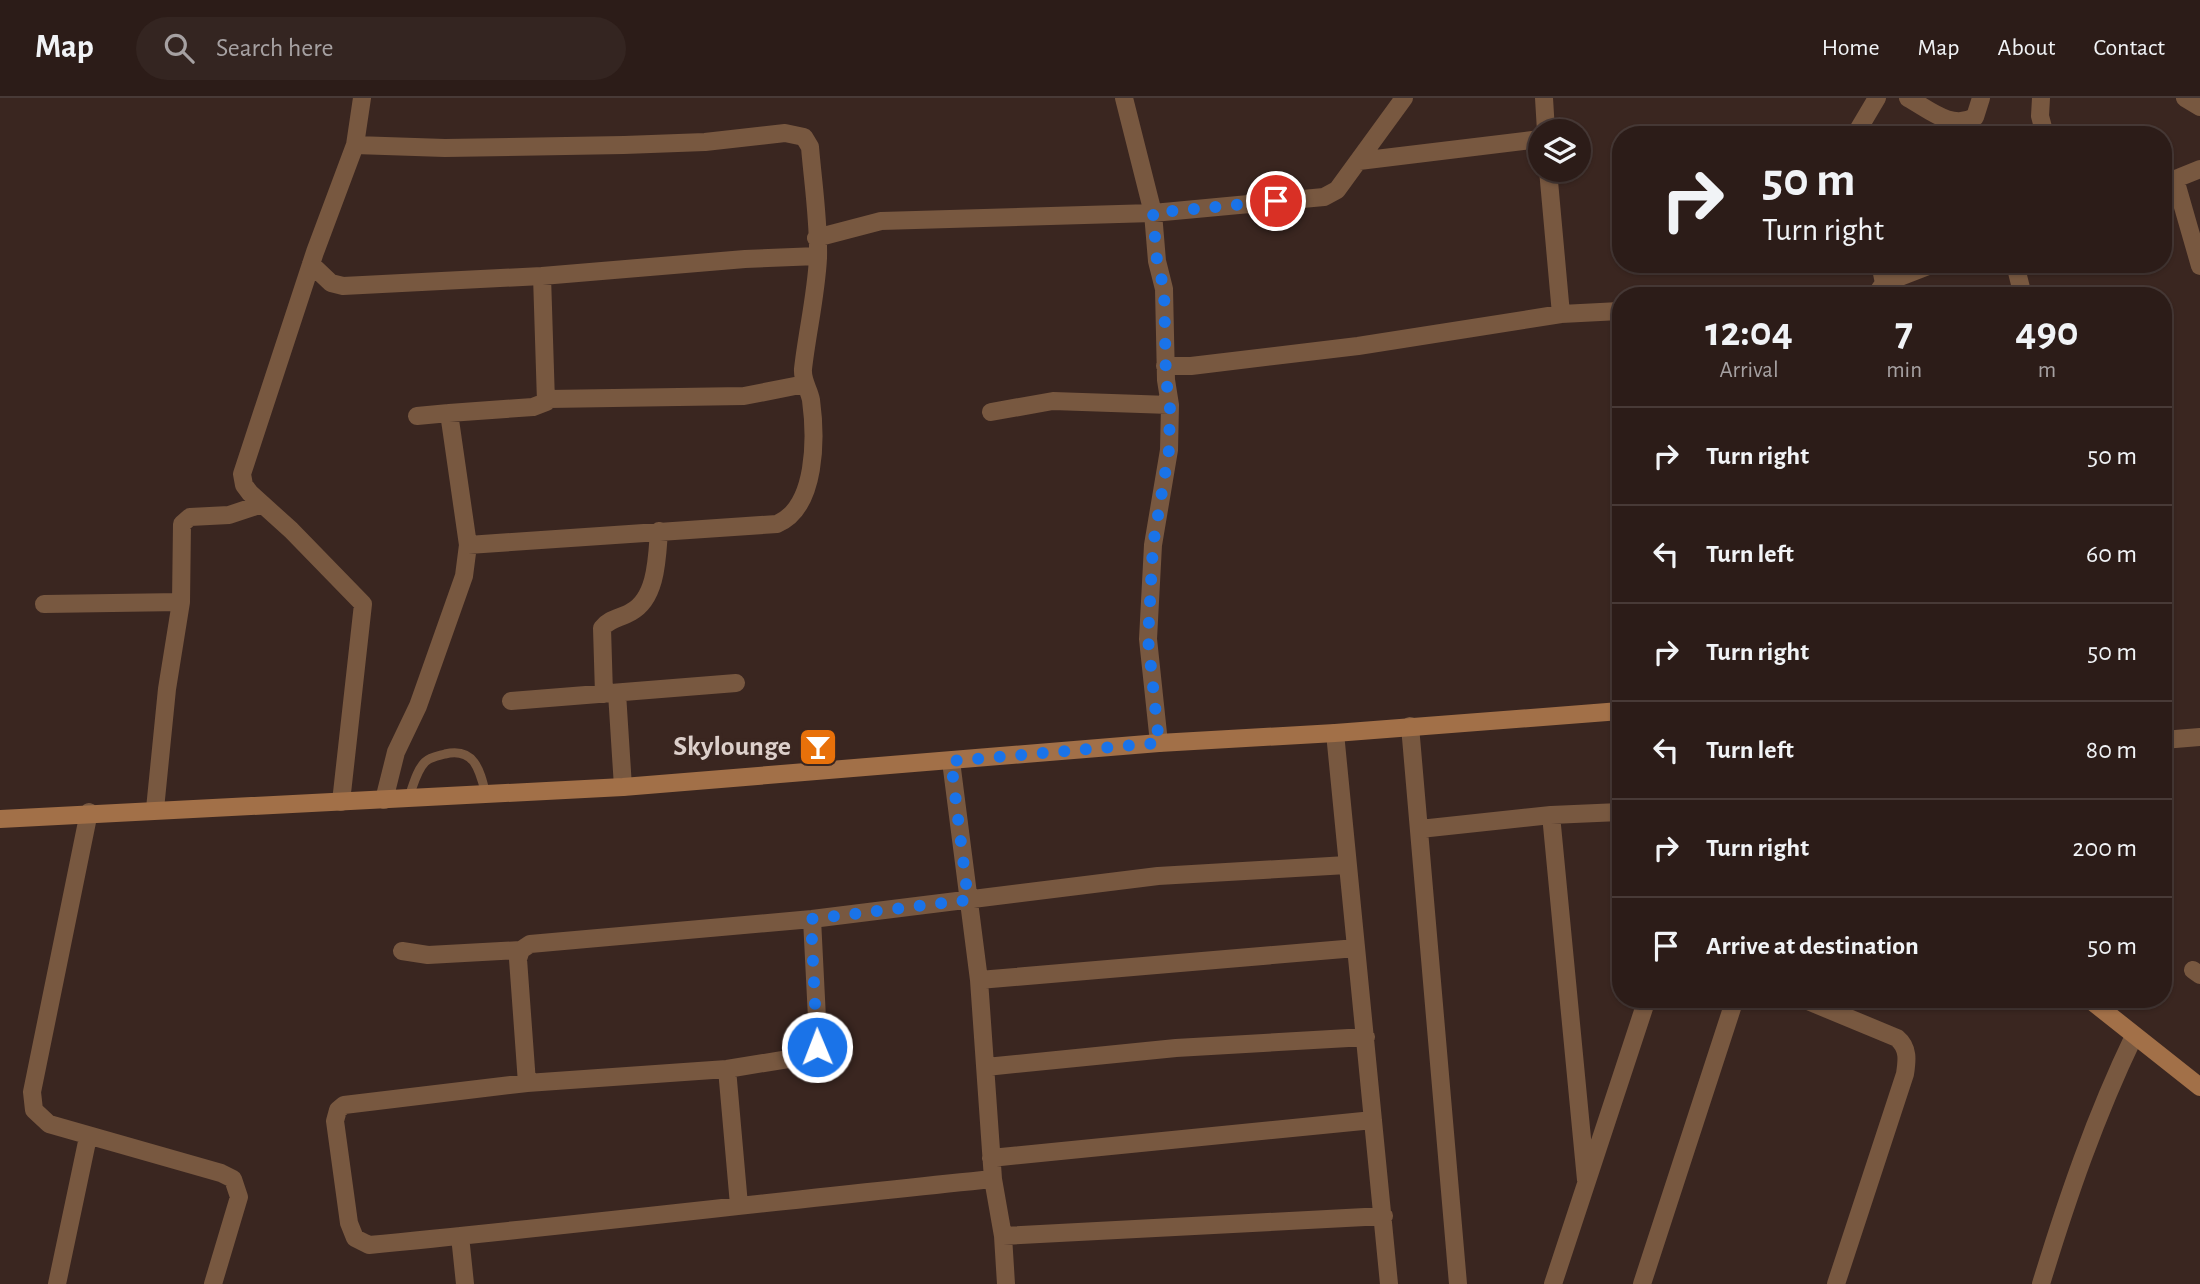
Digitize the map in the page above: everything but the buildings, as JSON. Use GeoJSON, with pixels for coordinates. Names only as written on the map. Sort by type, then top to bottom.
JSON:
{"type":"FeatureCollection","features":[{"type":"Feature","properties":{"kind":"main road"},"geometry":{"type":"LineString","coordinates":[[0,819],[89,812],[623,787],[1159,743],[1335,733],[1612,711]]}},
{"type":"Feature","properties":{"kind":"main road"},"geometry":{"type":"LineString","coordinates":[[2100,1008],[2200,1087]]}},
{"type":"Feature","properties":{"kind":"street"},"geometry":{"type":"LineString","coordinates":[[341,802],[363,604],[244,485],[242,474],[311,264],[355,145],[362,98]]}},
{"type":"Feature","properties":{"kind":"street"},"geometry":{"type":"LineString","coordinates":[[1124,98],[1153,213],[1157,261],[1164,289],[1165,366],[1170,405],[1169,450],[1153,545],[1148,639],[1159,743]]}},
{"type":"Feature","properties":{"kind":"street"},"geometry":{"type":"LineString","coordinates":[[816,238],[881,221],[1153,213],[1324,197],[1337,190],[1404,98]]}},
{"type":"Feature","properties":{"kind":"street"},"geometry":{"type":"LineString","coordinates":[[1544,98],[1545,119]]}},
{"type":"Feature","properties":{"kind":"street"},"geometry":{"type":"LineString","coordinates":[[1860,126],[1877,98]]}},
{"type":"Feature","properties":{"kind":"street"},"geometry":{"type":"LineString","coordinates":[[1908,98],[1950,122],[1961,123],[1975,117],[1981,98]]}},
{"type":"Feature","properties":{"kind":"street"},"geometry":{"type":"LineString","coordinates":[[2041,98],[2043,126]]}},
{"type":"Feature","properties":{"kind":"street"},"geometry":{"type":"LineString","coordinates":[[2185,98],[2200,107]]}},
{"type":"Feature","properties":{"kind":"street"},"geometry":{"type":"LineString","coordinates":[[355,145],[445,148],[624,145],[796,134],[804,137],[810,147],[818,256],[803,367],[811,399],[815,447],[807,484],[790,519],[777,524],[467,545]]}},
{"type":"Feature","properties":{"kind":"street"},"geometry":{"type":"LineString","coordinates":[[1359,161],[1528,140]]}},
{"type":"Feature","properties":{"kind":"street"},"geometry":{"type":"LineString","coordinates":[[2172,181],[2200,169]]}},
{"type":"Feature","properties":{"kind":"street"},"geometry":{"type":"LineString","coordinates":[[1549,182],[1561,314]]}},
{"type":"Feature","properties":{"kind":"street"},"geometry":{"type":"LineString","coordinates":[[2172,190],[2200,266]]}},
{"type":"Feature","properties":{"kind":"street"},"geometry":{"type":"LineString","coordinates":[[311,264],[331,282],[343,286],[542,276],[745,259],[818,256]]}},
{"type":"Feature","properties":{"kind":"street"},"geometry":{"type":"LineString","coordinates":[[1884,287],[1914,273]]}},
{"type":"Feature","properties":{"kind":"street"},"geometry":{"type":"LineString","coordinates":[[542,276],[548,399]]}},
{"type":"Feature","properties":{"kind":"street"},"geometry":{"type":"LineString","coordinates":[[1165,366],[1191,366],[1358,346],[1561,314],[1612,311]]}},
{"type":"Feature","properties":{"kind":"street"},"geometry":{"type":"LineString","coordinates":[[416,416],[533,407],[548,399],[744,396],[806,384]]}},
{"type":"Feature","properties":{"kind":"street"},"geometry":{"type":"LineString","coordinates":[[991,412],[1053,401],[1170,405]]}},
{"type":"Feature","properties":{"kind":"street"},"geometry":{"type":"LineString","coordinates":[[384,800],[396,752],[418,706],[464,576],[467,545],[449,414]]}},
{"type":"Feature","properties":{"kind":"street"},"geometry":{"type":"LineString","coordinates":[[156,809],[167,689],[181,602],[184,520],[200,515],[229,515],[262,504]]}},
{"type":"Feature","properties":{"kind":"street"},"geometry":{"type":"LineString","coordinates":[[623,787],[603,628],[606,623],[641,606],[649,592],[656,564],[659,531]]}},
{"type":"Feature","properties":{"kind":"street"},"geometry":{"type":"LineString","coordinates":[[44,604],[181,602]]}},
{"type":"Feature","properties":{"kind":"street"},"geometry":{"type":"LineString","coordinates":[[511,701],[736,683]]}},
{"type":"Feature","properties":{"kind":"street"},"geometry":{"type":"LineString","coordinates":[[1410,726],[1458,1284]]}},
{"type":"Feature","properties":{"kind":"street"},"geometry":{"type":"LineString","coordinates":[[1335,733],[1389,1284]]}},
{"type":"Feature","properties":{"kind":"street"},"geometry":{"type":"LineString","coordinates":[[2172,739],[2200,737]]}},
{"type":"Feature","properties":{"kind":"street"},"geometry":{"type":"LineString","coordinates":[[951,761],[979,980],[991,1158],[1003,1236],[1006,1284]]}},
{"type":"Feature","properties":{"kind":"street"},"geometry":{"type":"LineString","coordinates":[[89,812],[32,1100],[34,1110],[49,1124],[221,1173],[233,1179],[239,1197],[213,1284]]}},
{"type":"Feature","properties":{"kind":"street"},"geometry":{"type":"LineString","coordinates":[[1420,829],[1551,815],[1612,812]]}},
{"type":"Feature","properties":{"kind":"street"},"geometry":{"type":"LineString","coordinates":[[1551,815],[1586,1180]]}},
{"type":"Feature","properties":{"kind":"street"},"geometry":{"type":"LineString","coordinates":[[402,951],[428,955],[522,950],[544,941],[811,919],[1158,876],[1347,865]]}},
{"type":"Feature","properties":{"kind":"street"},"geometry":{"type":"LineString","coordinates":[[811,919],[818,1038],[815,1052],[807,1057],[727,1069],[527,1083],[344,1105],[335,1115],[349,1223],[358,1241],[369,1245],[624,1221],[739,1205],[993,1179]]}},
{"type":"Feature","properties":{"kind":"street"},"geometry":{"type":"LineString","coordinates":[[979,980],[1356,948]]}},
{"type":"Feature","properties":{"kind":"street"},"geometry":{"type":"LineString","coordinates":[[522,950],[518,959],[527,1083]]}},
{"type":"Feature","properties":{"kind":"street"},"geometry":{"type":"LineString","coordinates":[[1553,1284],[1644,1008]]}},
{"type":"Feature","properties":{"kind":"street"},"geometry":{"type":"LineString","coordinates":[[1642,1284],[1732,1008]]}},
{"type":"Feature","properties":{"kind":"street"},"geometry":{"type":"LineString","coordinates":[[1824,1008],[1896,1038],[1902,1042],[1907,1059],[1905,1074],[1836,1284]]}},
{"type":"Feature","properties":{"kind":"street"},"geometry":{"type":"LineString","coordinates":[[986,1067],[1177,1048],[1366,1037]]}},
{"type":"Feature","properties":{"kind":"street"},"geometry":{"type":"LineString","coordinates":[[2041,1284],[2094,1124],[2134,1037]]}},
{"type":"Feature","properties":{"kind":"street"},"geometry":{"type":"LineString","coordinates":[[727,1069],[739,1205]]}},
{"type":"Feature","properties":{"kind":"street"},"geometry":{"type":"LineString","coordinates":[[991,1158],[1373,1120]]}},
{"type":"Feature","properties":{"kind":"street"},"geometry":{"type":"LineString","coordinates":[[57,1284],[88,1137]]}},
{"type":"Feature","properties":{"kind":"street"},"geometry":{"type":"LineString","coordinates":[[1003,1236],[1384,1216]]}},
{"type":"Feature","properties":{"kind":"street"},"geometry":{"type":"LineString","coordinates":[[460,1236],[465,1284]]}},
{"type":"Feature","properties":{"kind":"lane"},"geometry":{"type":"LineString","coordinates":[[408,799],[425,762],[453,752],[467,754],[476,762],[486,794]]}},
{"type":"Feature","properties":{"kind":"place","name":"Skylounge"},"geometry":{"type":"Point","coordinates":[818,747]}},
{"type":"Feature","properties":{"kind":"route"},"geometry":{"type":"LineString","coordinates":[[817,1047],[811,919],[968,900],[951,761],[1159,743],[1149,670],[1148,639],[1153,545],[1169,450],[1170,405],[1166,380],[1164,289],[1157,261],[1153,213],[1276,201]]}}]}
